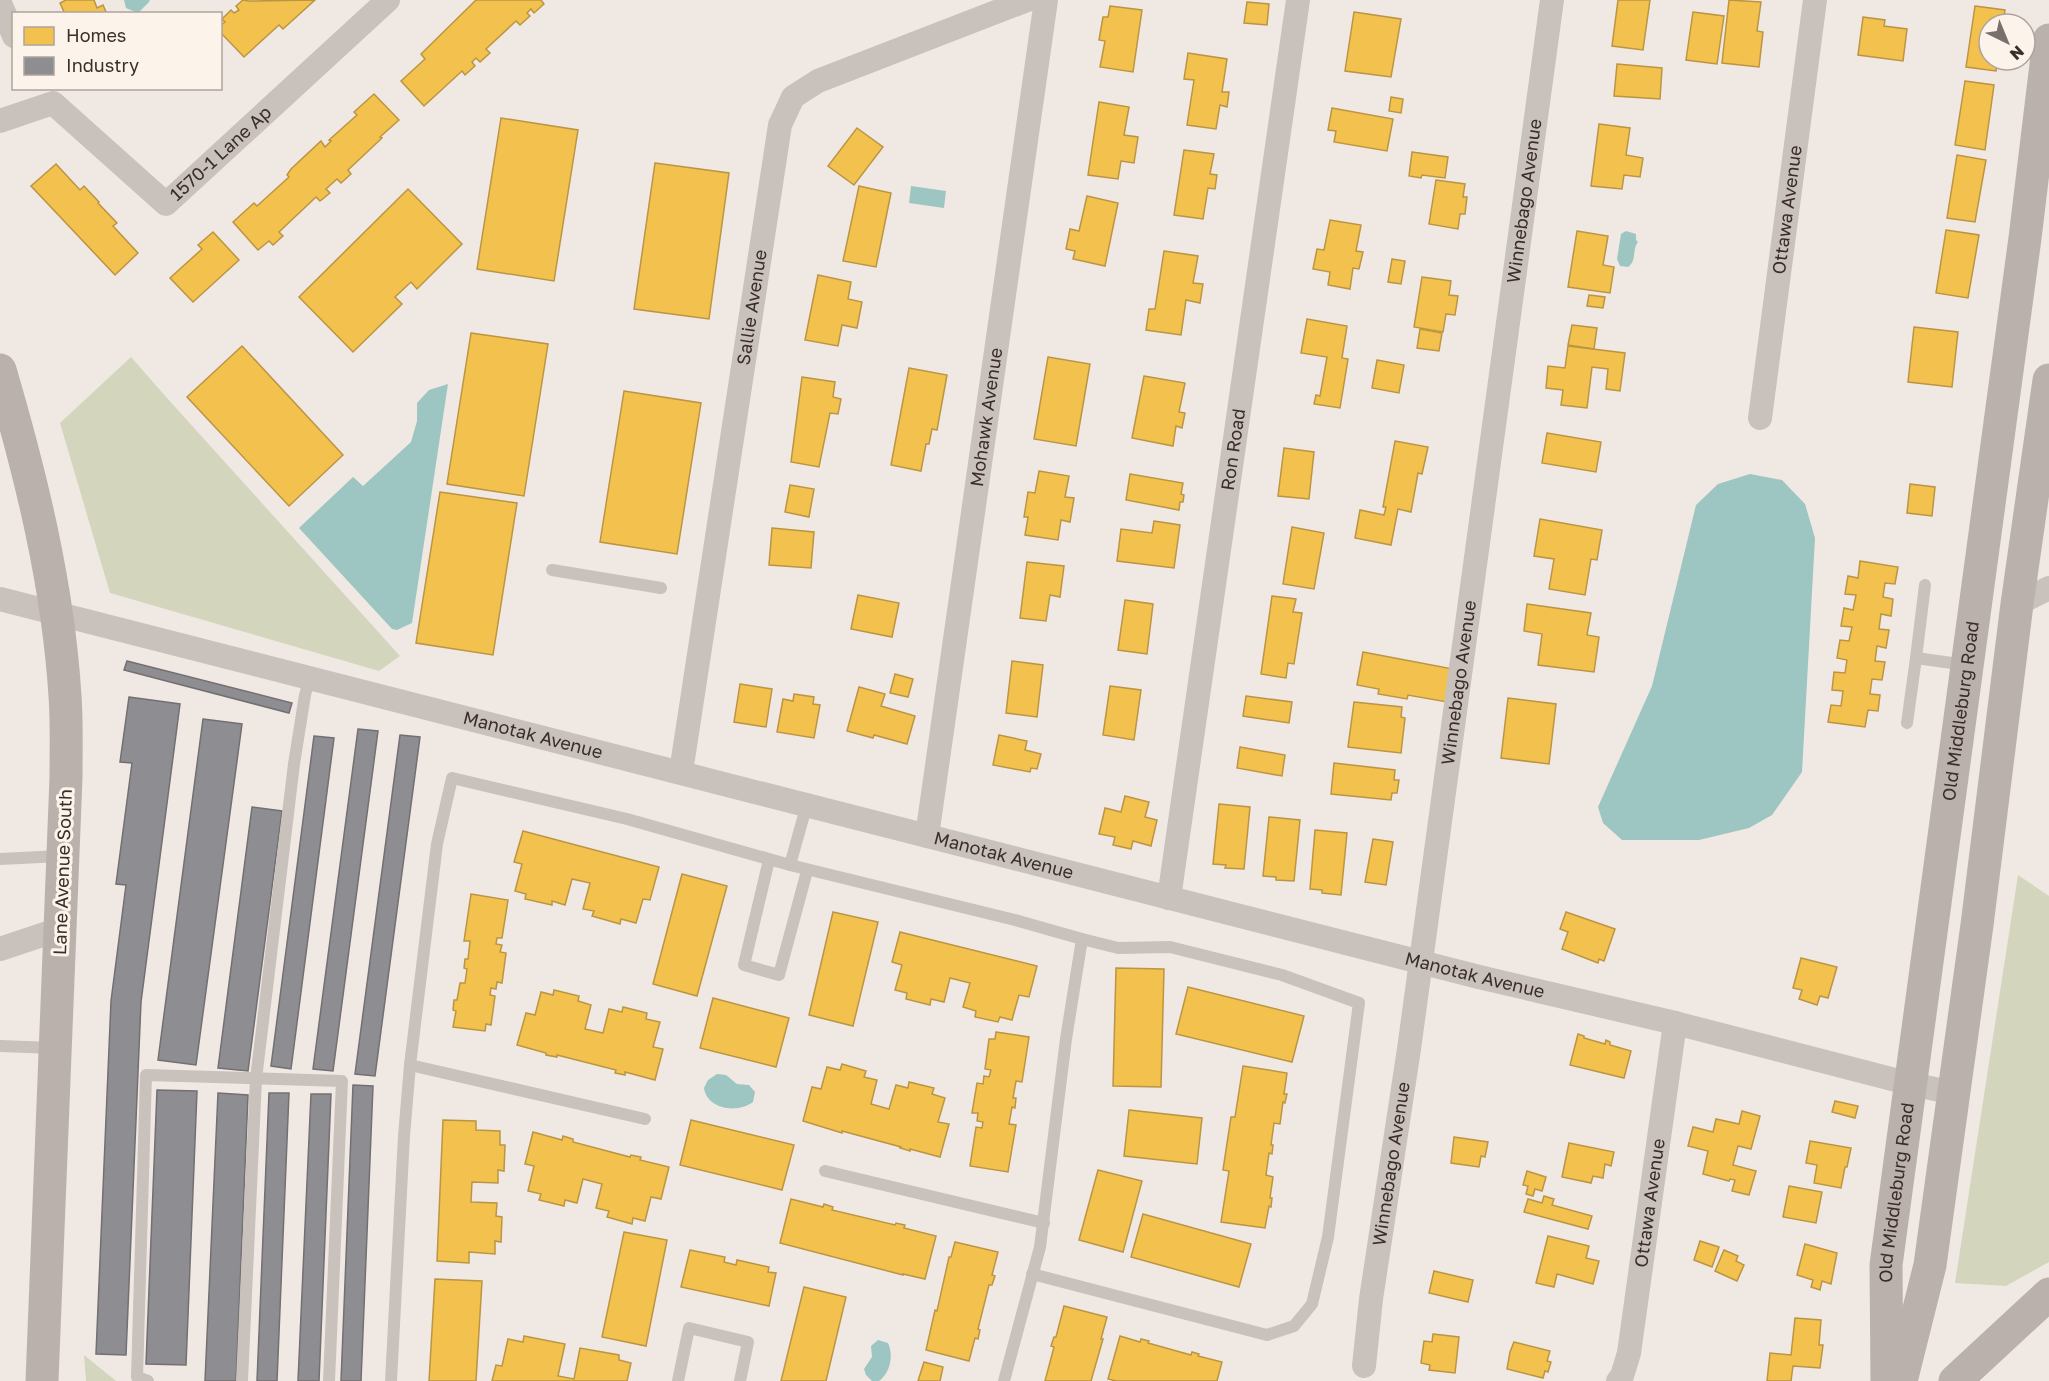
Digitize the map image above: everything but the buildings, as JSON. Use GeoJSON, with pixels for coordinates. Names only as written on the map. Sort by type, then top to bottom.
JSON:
{"type":"FeatureCollection","features":[{"type":"Feature","properties":{"kind":"main road","name":"Old Middleburg Road"},"geometry":{"type":"LineString","coordinates":[[1887,1381],[1886,1265],[1972,624],[2036,255],[2049,40]]}},
{"type":"Feature","properties":{"kind":"main road","name":"Lane Avenue South"},"geometry":{"type":"LineString","coordinates":[[0,370],[20,437],[47,552],[65,696],[66,778],[42,1381]]}},
{"type":"Feature","properties":{"kind":"main road"},"geometry":{"type":"LineString","coordinates":[[1901,1381],[1930,1265],[1977,925],[2017,604],[2049,380]]}},
{"type":"Feature","properties":{"kind":"main road"},"geometry":{"type":"LineString","coordinates":[[1972,624],[2017,604]]}},
{"type":"Feature","properties":{"kind":"main road"},"geometry":{"type":"LineString","coordinates":[[1955,1381],[2049,1294]]}},
{"type":"Feature","properties":{"kind":"street","name":"1570-1 Lane Ap"},"geometry":{"type":"LineString","coordinates":[[0,120],[53,103],[166,204],[388,0]]}},
{"type":"Feature","properties":{"kind":"street","name":"Sallie Avenue"},"geometry":{"type":"LineString","coordinates":[[681,772],[780,125],[793,97],[818,81],[1027,0]]}},
{"type":"Feature","properties":{"kind":"street","name":"Mohawk Avenue"},"geometry":{"type":"LineString","coordinates":[[927,836],[1046,0]]}},
{"type":"Feature","properties":{"kind":"street","name":"Ron Road"},"geometry":{"type":"LineString","coordinates":[[1169,898],[1298,0]]}},
{"type":"Feature","properties":{"kind":"street","name":"Winnebago Avenue"},"geometry":{"type":"LineString","coordinates":[[1364,1366],[1371,1299],[1421,962],[1552,0]]}},
{"type":"Feature","properties":{"kind":"street","name":"Ottawa Avenue"},"geometry":{"type":"LineString","coordinates":[[1760,418],[1815,0]]}},
{"type":"Feature","properties":{"kind":"street"},"geometry":{"type":"LineString","coordinates":[[0,3],[12,32]]}},
{"type":"Feature","properties":{"kind":"street"},"geometry":{"type":"LineString","coordinates":[[0,52],[12,39]]}},
{"type":"Feature","properties":{"kind":"street"},"geometry":{"type":"LineString","coordinates":[[2017,604],[2049,588]]}},
{"type":"Feature","properties":{"kind":"street","name":"Manotak Avenue"},"geometry":{"type":"LineString","coordinates":[[0,598],[1421,962],[1954,1093]]}},
{"type":"Feature","properties":{"kind":"street"},"geometry":{"type":"LineString","coordinates":[[0,949],[60,929]]}},
{"type":"Feature","properties":{"kind":"street","name":"Ottawa Avenue"},"geometry":{"type":"LineString","coordinates":[[1618,1381],[1622,1376],[1629,1353],[1675,1023]]}},
{"type":"Feature","properties":{"kind":"lane"},"geometry":{"type":"LineString","coordinates":[[552,570],[661,588]]}},
{"type":"Feature","properties":{"kind":"lane"},"geometry":{"type":"LineString","coordinates":[[1907,723],[1925,585]]}},
{"type":"Feature","properties":{"kind":"lane"},"geometry":{"type":"LineString","coordinates":[[1916,658],[1967,665]]}},
{"type":"Feature","properties":{"kind":"lane"},"geometry":{"type":"LineString","coordinates":[[242,1381],[256,1079],[294,764],[310,677]]}},
{"type":"Feature","properties":{"kind":"lane"},"geometry":{"type":"LineString","coordinates":[[391,1381],[410,1065],[437,844],[452,778],[627,819],[807,870],[1015,920],[1118,948],[1170,947],[1282,975],[1359,1003],[1328,1237],[1312,1304],[1294,1326],[1267,1335],[1032,1274]]}},
{"type":"Feature","properties":{"kind":"lane"},"geometry":{"type":"LineString","coordinates":[[790,865],[807,804]]}},
{"type":"Feature","properties":{"kind":"lane"},"geometry":{"type":"LineString","coordinates":[[0,860],[63,856]]}},
{"type":"Feature","properties":{"kind":"lane"},"geometry":{"type":"LineString","coordinates":[[769,860],[744,965],[779,975],[807,870]]}},
{"type":"Feature","properties":{"kind":"lane"},"geometry":{"type":"LineString","coordinates":[[1004,1381],[1040,1247],[1066,1039],[1082,939]]}},
{"type":"Feature","properties":{"kind":"lane"},"geometry":{"type":"LineString","coordinates":[[0,1046],[55,1048]]}},
{"type":"Feature","properties":{"kind":"lane"},"geometry":{"type":"LineString","coordinates":[[410,1065],[645,1119]]}},
{"type":"Feature","properties":{"kind":"lane"},"geometry":{"type":"LineString","coordinates":[[148,1381],[137,1377],[146,1075],[342,1081],[329,1381]]}},
{"type":"Feature","properties":{"kind":"lane"},"geometry":{"type":"LineString","coordinates":[[825,1171],[1044,1223]]}},
{"type":"Feature","properties":{"kind":"lane"},"geometry":{"type":"LineString","coordinates":[[678,1381],[689,1328],[748,1342],[740,1381]]}},
{"type":"Feature","properties":{"kind":"green space"},"geometry":{"type":"Polygon","coordinates":[[[131,357],[400,656],[379,671],[110,593],[60,423],[131,357]]]}},
{"type":"Feature","properties":{"kind":"green space"},"geometry":{"type":"Polygon","coordinates":[[[2018,875],[2049,896],[2049,1262],[2006,1286],[1955,1283],[2018,875]]]}},
{"type":"Feature","properties":{"kind":"green space"},"geometry":{"type":"Polygon","coordinates":[[[84,1355],[116,1381],[86,1381],[84,1355]]]}},
{"type":"Feature","properties":{"kind":"water"},"geometry":{"type":"Polygon","coordinates":[[[124,0],[150,1],[139,12],[126,8],[124,0]]]}},
{"type":"Feature","properties":{"kind":"water"},"geometry":{"type":"Polygon","coordinates":[[[911,186],[946,191],[944,208],[909,203],[911,186]]]}},
{"type":"Feature","properties":{"kind":"water"},"geometry":{"type":"Polygon","coordinates":[[[1626,231],[1636,234],[1638,242],[1633,262],[1628,267],[1620,266],[1617,259],[1621,234],[1626,231]]]}},
{"type":"Feature","properties":{"kind":"water"},"geometry":{"type":"Polygon","coordinates":[[[448,384],[412,623],[397,630],[392,629],[299,528],[353,477],[363,486],[411,442],[417,421],[417,403],[429,390],[448,384]]]}},
{"type":"Feature","properties":{"kind":"water"},"geometry":{"type":"Polygon","coordinates":[[[1750,474],[1782,480],[1805,504],[1815,538],[1802,772],[1772,815],[1749,828],[1699,840],[1622,840],[1603,823],[1598,807],[1652,686],[1696,505],[1718,484],[1750,474]]]}},
{"type":"Feature","properties":{"kind":"water"},"geometry":{"type":"Polygon","coordinates":[[[717,1074],[726,1075],[737,1084],[749,1085],[755,1092],[753,1102],[739,1108],[731,1108],[711,1101],[704,1088],[708,1080],[717,1074]]]}},
{"type":"Feature","properties":{"kind":"water"},"geometry":{"type":"Polygon","coordinates":[[[878,1340],[888,1343],[891,1359],[883,1378],[879,1381],[872,1381],[864,1369],[872,1357],[871,1346],[878,1340]]]}}]}
